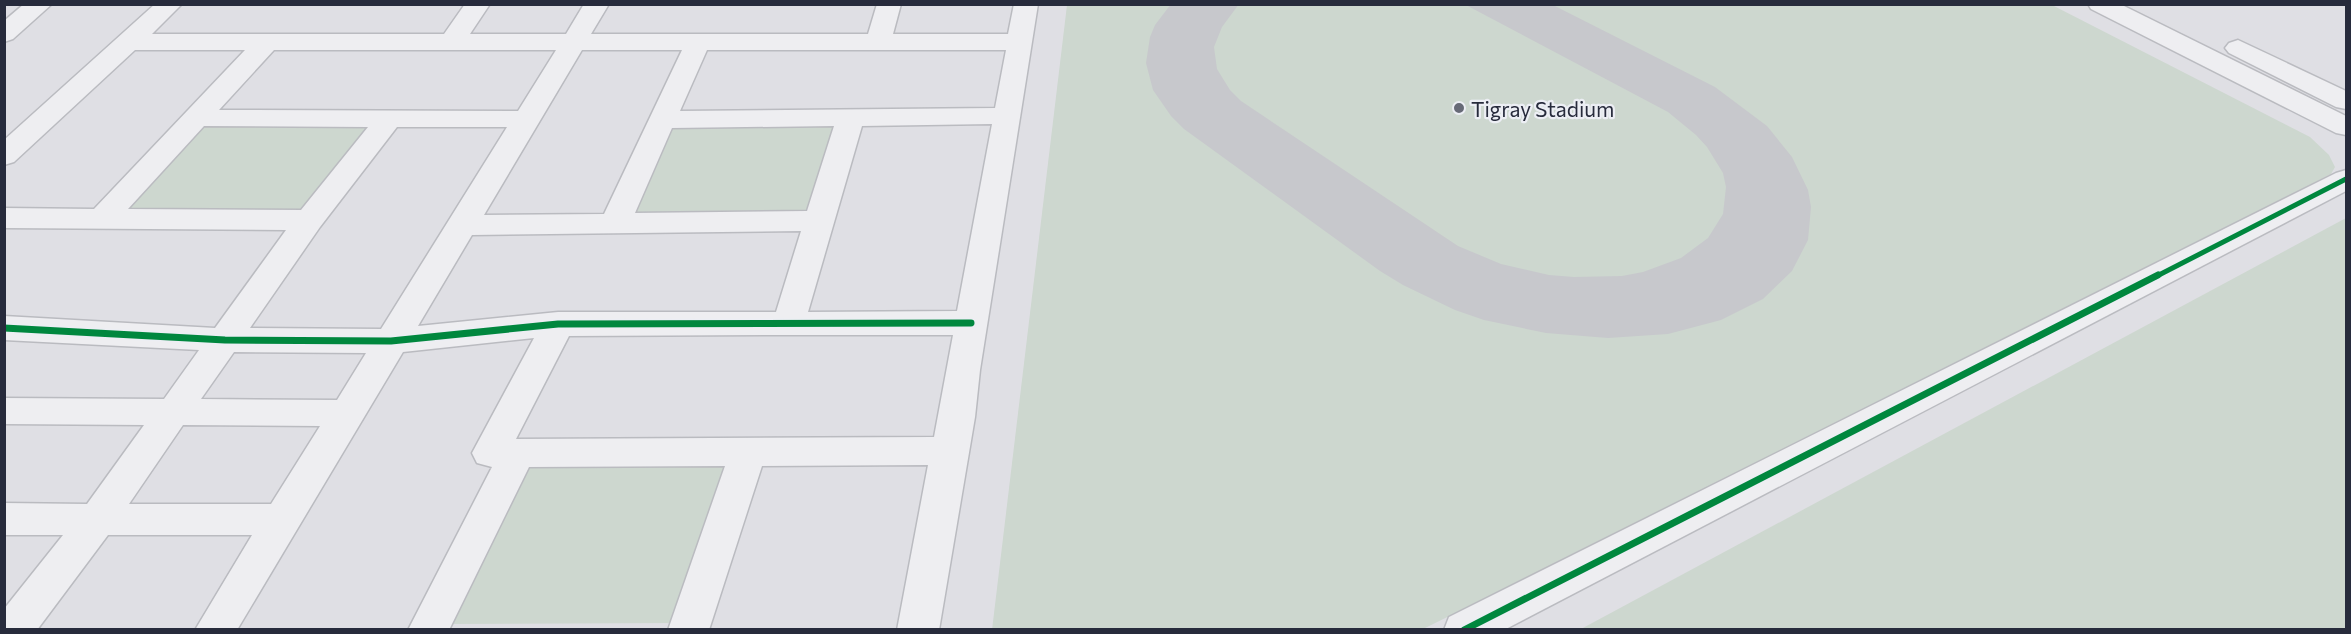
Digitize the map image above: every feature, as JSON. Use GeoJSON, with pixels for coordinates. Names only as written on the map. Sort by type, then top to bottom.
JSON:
{"type":"FeatureCollection","features":[{"type":"Feature","properties":{"kind":"street"},"geometry":{"type":"LineString","coordinates":[[4,34],[40,4]]}},
{"type":"Feature","properties":{"kind":"street"},"geometry":{"type":"LineString","coordinates":[[4,131],[146,4]]}},
{"type":"Feature","properties":{"kind":"street"},"geometry":{"type":"LineString","coordinates":[[4,156],[170,4]]}},
{"type":"Feature","properties":{"kind":"street"},"geometry":{"type":"LineString","coordinates":[[452,42],[478,4]]}},
{"type":"Feature","properties":{"kind":"street"},"geometry":{"type":"LineString","coordinates":[[215,630],[597,4]]}},
{"type":"Feature","properties":{"kind":"street"},"geometry":{"type":"LineString","coordinates":[[878,43],[890,4]]}},
{"type":"Feature","properties":{"kind":"street"},"geometry":{"type":"LineString","coordinates":[[918,630],[957,417],[1026,4]]}},
{"type":"Feature","properties":{"kind":"street"},"geometry":{"type":"LineString","coordinates":[[2100,4],[2346,127]]}},
{"type":"Feature","properties":{"kind":"street"},"geometry":{"type":"LineString","coordinates":[[2149,4],[2346,101]]}},
{"type":"Feature","properties":{"kind":"street"},"geometry":{"type":"LineString","coordinates":[[128,42],[1020,42]]}},
{"type":"Feature","properties":{"kind":"street"},"geometry":{"type":"LineString","coordinates":[[103,218],[267,42]]}},
{"type":"Feature","properties":{"kind":"street"},"geometry":{"type":"LineString","coordinates":[[615,223],[698,42]]}},
{"type":"Feature","properties":{"kind":"street"},"geometry":{"type":"LineString","coordinates":[[662,120],[1007,116]]}},
{"type":"Feature","properties":{"kind":"street"},"geometry":{"type":"LineString","coordinates":[[788,325],[851,117]]}},
{"type":"Feature","properties":{"kind":"street"},"geometry":{"type":"LineString","coordinates":[[197,118],[526,119]]}},
{"type":"Feature","properties":{"kind":"street"},"geometry":{"type":"LineString","coordinates":[[13,630],[97,520],[175,412],[309,220],[389,119]]}},
{"type":"Feature","properties":{"kind":"street"},"geometry":{"type":"LineString","coordinates":[[1464,630],[2346,179]]}},
{"type":"Feature","properties":{"kind":"street"},"geometry":{"type":"LineString","coordinates":[[4,218],[309,220]]}},
{"type":"Feature","properties":{"kind":"street"},"geometry":{"type":"LineString","coordinates":[[462,225],[818,221]]}},
{"type":"Feature","properties":{"kind":"street"},"geometry":{"type":"LineString","coordinates":[[4,328],[225,340],[391,341],[558,324],[971,323]]}},
{"type":"Feature","properties":{"kind":"street"},"geometry":{"type":"LineString","coordinates":[[558,324],[490,453],[949,452]]}},
{"type":"Feature","properties":{"kind":"street"},"geometry":{"type":"LineString","coordinates":[[4,411],[347,413]]}},
{"type":"Feature","properties":{"kind":"street"},"geometry":{"type":"LineString","coordinates":[[688,630],[748,452]]}},
{"type":"Feature","properties":{"kind":"street"},"geometry":{"type":"LineString","coordinates":[[429,630],[518,453]]}},
{"type":"Feature","properties":{"kind":"street"},"geometry":{"type":"LineString","coordinates":[[4,519],[281,520]]}},
{"type":"Feature","properties":{"kind":"shaded area"},"geometry":{"type":"Polygon","coordinates":[[[1067,5],[2052,5],[2310,137],[2329,155],[2335,167],[2331,174],[1986,352],[1423,629],[992,630],[1067,5]]]}},
{"type":"Feature","properties":{"kind":"shaded area"},"geometry":{"type":"Polygon","coordinates":[[[200,124],[376,124],[308,212],[118,212],[200,124]]]}},
{"type":"Feature","properties":{"kind":"shaded area"},"geometry":{"type":"Polygon","coordinates":[[[839,124],[811,213],[631,214],[673,125],[839,124]]]}},
{"type":"Feature","properties":{"kind":"shaded area"},"geometry":{"type":"Polygon","coordinates":[[[2346,218],[2346,629],[1581,629],[2346,218]]]}},
{"type":"Feature","properties":{"kind":"shaded area"},"geometry":{"type":"Polygon","coordinates":[[[520,464],[733,464],[681,623],[444,624],[520,464]]]}},
{"type":"Feature","properties":{"kind":"building"},"geometry":{"type":"Polygon","coordinates":[[[1171,4],[1239,4],[1222,27],[1214,47],[1217,69],[1230,90],[1241,101],[1458,246],[1501,264],[1549,275],[1574,277],[1622,276],[1643,272],[1681,258],[1708,238],[1723,214],[1726,187],[1723,173],[1707,147],[1668,112],[1464,4],[1551,4],[1715,87],[1767,126],[1792,157],[1808,190],[1811,207],[1808,240],[1792,271],[1763,299],[1721,320],[1668,334],[1608,338],[1546,333],[1484,320],[1455,310],[1403,285],[1380,271],[1184,129],[1171,116],[1153,90],[1146,63],[1150,37],[1155,25],[1171,4]]]}},
{"type":"Feature","properties":{"kind":"cycle path"},"geometry":{"type":"LineString","coordinates":[[1464,630],[2346,179]]}},
{"type":"Feature","properties":{"kind":"cycle path"},"geometry":{"type":"LineString","coordinates":[[4,328],[225,340],[391,341],[558,324],[971,323]]}},
{"type":"Feature","properties":{"kind":"place","name":"Tigray Stadium"},"geometry":{"type":"Point","coordinates":[1459,108]}}]}
